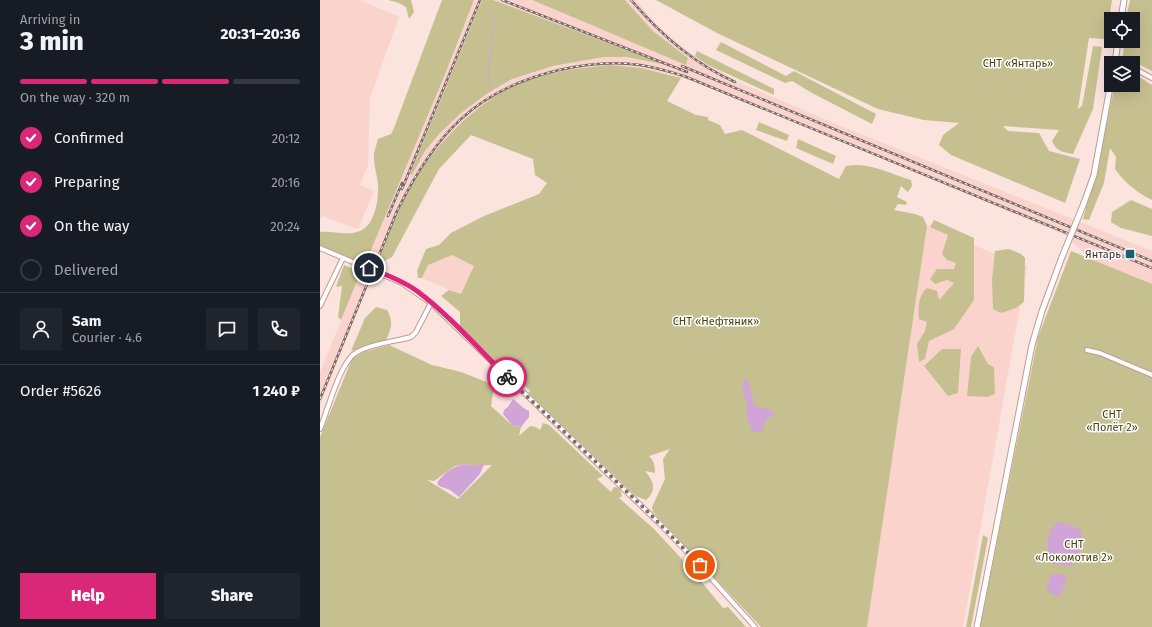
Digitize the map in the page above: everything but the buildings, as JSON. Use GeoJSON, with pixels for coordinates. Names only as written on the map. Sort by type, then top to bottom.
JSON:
{"type":"FeatureCollection","features":[{"type":"Feature","properties":{"kind":"main road"},"geometry":{"type":"LineString","coordinates":[[1122,12],[1124,0]]}},
{"type":"Feature","properties":{"kind":"main road"},"geometry":{"type":"LineString","coordinates":[[977,627],[1032,345],[1042,311],[1094,175],[1109,92]]}},
{"type":"Feature","properties":{"kind":"street"},"geometry":{"type":"LineString","coordinates":[[1140,72],[1152,78]]}},
{"type":"Feature","properties":{"kind":"street"},"geometry":{"type":"LineString","coordinates":[[320,248],[369,268],[409,287],[431,303],[659,523],[755,627]]}},
{"type":"Feature","properties":{"kind":"street"},"geometry":{"type":"LineString","coordinates":[[320,306],[343,258]]}},
{"type":"Feature","properties":{"kind":"street"},"geometry":{"type":"LineString","coordinates":[[320,429],[342,369],[348,358],[364,349],[410,337],[416,332],[431,303]]}},
{"type":"Feature","properties":{"kind":"street"},"geometry":{"type":"LineString","coordinates":[[1086,350],[1100,353],[1152,375]]}},
{"type":"Feature","properties":{"kind":"shaded area"},"geometry":{"type":"Polygon","coordinates":[[[320,0],[360,0],[399,17],[370,98],[368,165],[360,185],[374,191],[358,229],[322,216],[320,219],[320,0]]]}},
{"type":"Feature","properties":{"kind":"shaded area"},"geometry":{"type":"Polygon","coordinates":[[[474,0],[482,0],[412,175],[425,151],[440,133],[461,113],[488,93],[512,79],[553,66],[604,57],[627,57],[664,64],[493,0],[532,0],[617,36],[688,58],[653,31],[625,0],[636,0],[658,26],[689,52],[736,81],[836,124],[1152,251],[1152,287],[1115,282],[1065,235],[702,84],[664,73],[609,65],[585,67],[520,83],[502,92],[457,128],[431,156],[399,209],[320,406],[320,372],[403,171],[444,77],[474,0]]]}},
{"type":"Feature","properties":{"kind":"shaded area"},"geometry":{"type":"Polygon","coordinates":[[[927,226],[1027,267],[963,627],[867,627],[927,226]]]}},
{"type":"Feature","properties":{"kind":"shaded area"},"geometry":{"type":"Polygon","coordinates":[[[452,254],[474,266],[461,295],[422,278],[428,265],[452,254]]]}},
{"type":"Feature","properties":{"kind":"shaded area"},"geometry":{"type":"Polygon","coordinates":[[[748,379],[754,405],[773,411],[774,415],[766,420],[762,431],[753,432],[749,423],[747,403],[743,387],[743,381],[748,379]]]}},
{"type":"Feature","properties":{"kind":"shaded area"},"geometry":{"type":"Polygon","coordinates":[[[513,399],[529,411],[529,417],[521,427],[512,425],[503,414],[504,410],[513,399]]]}},
{"type":"Feature","properties":{"kind":"shaded area"},"geometry":{"type":"Polygon","coordinates":[[[466,464],[474,466],[484,464],[480,474],[459,497],[450,490],[439,486],[437,483],[446,473],[457,466],[466,464]]]}},
{"type":"Feature","properties":{"kind":"shaded area"},"geometry":{"type":"Polygon","coordinates":[[[1059,521],[1080,529],[1082,534],[1081,548],[1071,566],[1052,564],[1048,552],[1047,547],[1049,535],[1054,525],[1059,521]]]}},
{"type":"Feature","properties":{"kind":"shaded area"},"geometry":{"type":"Polygon","coordinates":[[[1052,574],[1063,574],[1067,578],[1060,597],[1050,593],[1046,587],[1052,574]]]}},
{"type":"Feature","properties":{"kind":"green space"},"geometry":{"type":"Polygon","coordinates":[[[388,0],[411,0],[414,12],[409,19],[406,7],[388,0]]]}},
{"type":"Feature","properties":{"kind":"green space"},"geometry":{"type":"Polygon","coordinates":[[[442,0],[474,0],[444,77],[365,264],[320,246],[320,232],[345,233],[360,231],[365,228],[373,217],[378,197],[374,152],[378,139],[391,134],[394,128],[442,0]]]}},
{"type":"Feature","properties":{"kind":"green space"},"geometry":{"type":"Polygon","coordinates":[[[482,0],[493,0],[667,65],[627,57],[604,57],[553,66],[512,79],[488,93],[461,113],[440,133],[425,151],[412,175],[410,174],[482,0]]]}},
{"type":"Feature","properties":{"kind":"green space"},"geometry":{"type":"Polygon","coordinates":[[[532,0],[625,0],[653,31],[688,58],[686,65],[532,0]]]}},
{"type":"Feature","properties":{"kind":"green space","name":"СНТ «Янтарь»"},"geometry":{"type":"Polygon","coordinates":[[[656,0],[1112,0],[1110,12],[1104,12],[1104,39],[1089,38],[1078,109],[1082,106],[1093,46],[1102,47],[1093,109],[1073,154],[1066,153],[1055,147],[1052,141],[1059,130],[1003,126],[1008,131],[1039,133],[1049,151],[1080,159],[1065,203],[951,155],[939,145],[943,135],[959,123],[924,120],[878,109],[717,33],[656,0]]]}},
{"type":"Feature","properties":{"kind":"green space"},"geometry":{"type":"Polygon","coordinates":[[[1130,0],[1152,0],[1152,71],[1140,65],[1140,56],[1123,56],[1124,48],[1140,48],[1140,12],[1127,12],[1130,0]]]}},
{"type":"Feature","properties":{"kind":"green space"},"geometry":{"type":"Polygon","coordinates":[[[721,42],[786,76],[794,71],[876,114],[872,124],[792,81],[785,83],[716,50],[721,42]]]}},
{"type":"Feature","properties":{"kind":"green space"},"geometry":{"type":"Polygon","coordinates":[[[697,51],[774,89],[774,95],[706,64],[695,56],[697,51]]]}},
{"type":"Feature","properties":{"kind":"green space","name":"СНТ «Нефтяник»"},"geometry":{"type":"Polygon","coordinates":[[[609,65],[641,68],[681,78],[667,101],[696,115],[708,117],[708,120],[720,125],[725,134],[742,130],[839,179],[846,166],[863,165],[911,180],[912,186],[908,192],[901,186],[897,197],[907,202],[906,205],[898,204],[894,210],[923,217],[927,226],[867,627],[761,627],[653,512],[652,507],[665,479],[663,459],[670,449],[649,456],[654,463],[655,473],[645,471],[652,482],[653,490],[646,500],[636,496],[528,393],[530,391],[522,383],[521,384],[516,381],[460,326],[460,312],[441,296],[449,290],[461,294],[474,266],[452,255],[428,265],[422,278],[418,278],[417,271],[426,249],[439,245],[451,233],[484,216],[539,194],[547,183],[535,175],[533,159],[471,135],[439,169],[392,257],[375,266],[400,207],[418,173],[443,142],[472,113],[504,91],[530,79],[563,71],[609,65]]]}},
{"type":"Feature","properties":{"kind":"green space"},"geometry":{"type":"Polygon","coordinates":[[[1140,77],[1152,85],[1152,200],[1131,187],[1119,174],[1115,169],[1116,157],[1110,148],[1104,183],[1089,220],[1083,219],[1100,154],[1113,92],[1140,92],[1140,77]]]}},
{"type":"Feature","properties":{"kind":"green space"},"geometry":{"type":"Polygon","coordinates":[[[759,122],[789,135],[787,141],[756,130],[759,122]]]}},
{"type":"Feature","properties":{"kind":"green space"},"geometry":{"type":"Polygon","coordinates":[[[798,139],[836,156],[833,164],[796,148],[798,139]]]}},
{"type":"Feature","properties":{"kind":"green space"},"geometry":{"type":"Polygon","coordinates":[[[1131,200],[1152,209],[1152,236],[1121,228],[1111,222],[1112,212],[1131,200]]]}},
{"type":"Feature","properties":{"kind":"green space"},"geometry":{"type":"Polygon","coordinates":[[[934,220],[974,238],[974,300],[954,329],[929,341],[925,359],[919,362],[917,344],[925,331],[927,322],[919,319],[920,298],[927,288],[937,291],[939,300],[954,283],[947,280],[935,284],[930,279],[937,269],[954,269],[956,263],[947,260],[942,254],[948,235],[930,227],[934,220]]]}},
{"type":"Feature","properties":{"kind":"green space"},"geometry":{"type":"Polygon","coordinates":[[[1009,249],[1021,254],[1025,258],[1024,302],[1016,308],[1001,313],[993,309],[992,280],[995,251],[1009,249]]]}},
{"type":"Feature","properties":{"kind":"green space","name":"СНТ «Локомотив 2»"},"geometry":{"type":"Polygon","coordinates":[[[1071,251],[1152,284],[1152,627],[980,627],[1038,337],[1071,251]]]}},
{"type":"Feature","properties":{"kind":"green space"},"geometry":{"type":"Polygon","coordinates":[[[344,265],[361,272],[341,320],[338,317],[342,286],[336,287],[344,265]]]}},
{"type":"Feature","properties":{"kind":"green space"},"geometry":{"type":"Polygon","coordinates":[[[376,307],[387,310],[389,314],[391,326],[385,342],[351,351],[365,318],[376,307]]]}},
{"type":"Feature","properties":{"kind":"green space"},"geometry":{"type":"Polygon","coordinates":[[[389,345],[432,365],[461,372],[494,385],[491,406],[512,425],[521,427],[519,436],[530,426],[536,427],[540,430],[543,423],[549,425],[603,476],[597,479],[611,492],[614,487],[620,488],[622,496],[619,498],[654,529],[691,569],[723,608],[728,607],[746,627],[320,627],[320,437],[352,359],[363,352],[389,345]],[[466,464],[455,466],[434,481],[427,480],[458,499],[492,465],[474,466],[466,464]]]}},
{"type":"Feature","properties":{"kind":"green space"},"geometry":{"type":"Polygon","coordinates":[[[978,346],[988,364],[994,367],[995,394],[987,397],[967,396],[971,357],[978,346]]]}},
{"type":"Feature","properties":{"kind":"green space"},"geometry":{"type":"Polygon","coordinates":[[[942,349],[961,349],[958,393],[948,396],[924,366],[942,349]]]}},
{"type":"Feature","properties":{"kind":"green space"},"geometry":{"type":"Polygon","coordinates":[[[983,535],[988,538],[971,627],[966,627],[983,535]]]}},
{"type":"Feature","properties":{"kind":"waterway"},"geometry":{"type":"LineString","coordinates":[[489,10],[494,21],[488,71],[491,91]]}},
{"type":"Feature","properties":{"kind":"railway"},"geometry":{"type":"LineString","coordinates":[[402,189],[480,0]]}},
{"type":"Feature","properties":{"kind":"railway"},"geometry":{"type":"LineString","coordinates":[[502,0],[687,72]]}},
{"type":"Feature","properties":{"kind":"railway"},"geometry":{"type":"LineString","coordinates":[[631,0],[642,13],[678,47],[720,75],[735,82]]}},
{"type":"Feature","properties":{"kind":"railway"},"geometry":{"type":"LineString","coordinates":[[320,399],[397,211],[411,184],[426,160],[442,139],[460,120],[480,104],[503,90],[529,79],[579,66],[609,63],[630,64],[651,67],[684,76],[1152,268]]}},
{"type":"Feature","properties":{"kind":"railway"},"geometry":{"type":"LineString","coordinates":[[682,66],[1152,261]]}},
{"type":"Feature","properties":{"kind":"railway"},"geometry":{"type":"LineString","coordinates":[[388,216],[402,183]]}},
{"type":"Feature","properties":{"kind":"way so far"},"geometry":{"type":"LineString","coordinates":[[507,377],[645,509],[700,565]]}},
{"type":"Feature","properties":{"kind":"place","name":"Янтарь"},"geometry":{"type":"Point","coordinates":[1130,254]}},
{"type":"Feature","properties":{"kind":"route"},"geometry":{"type":"LineString","coordinates":[[369,268],[416,291],[431,303],[507,377]]}},
{"type":"Feature","properties":{"kind":"park label","name":"СНТ «Полёт 2»"},"geometry":{"type":"Point","coordinates":[1112,420]}}]}
